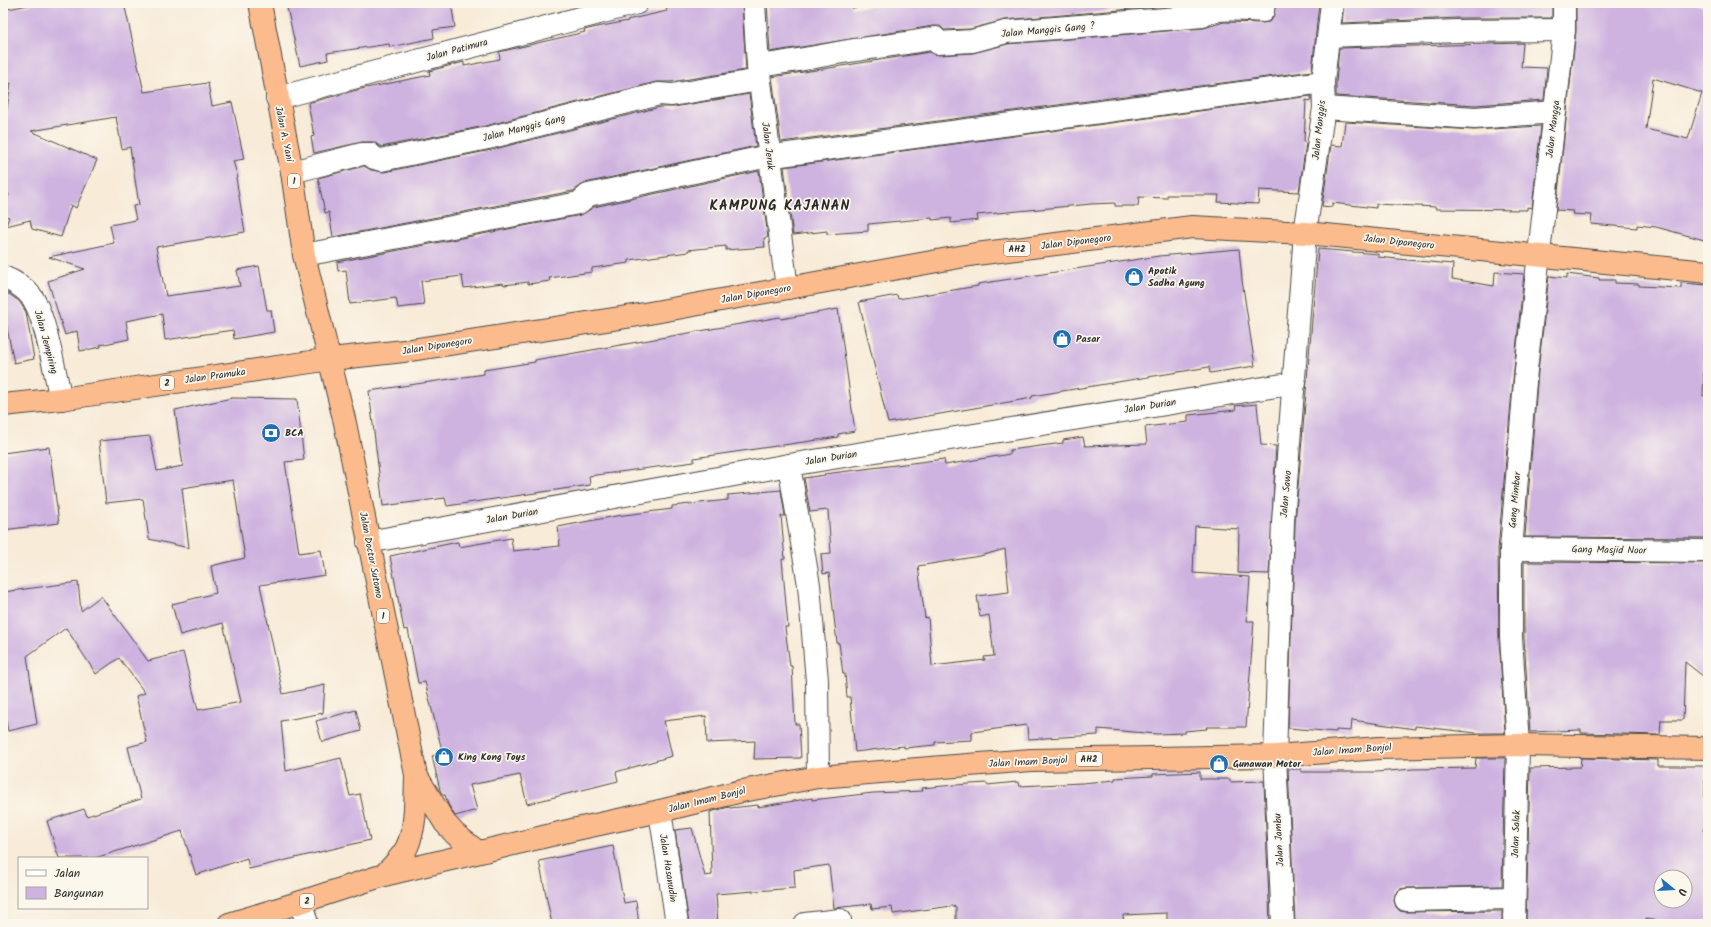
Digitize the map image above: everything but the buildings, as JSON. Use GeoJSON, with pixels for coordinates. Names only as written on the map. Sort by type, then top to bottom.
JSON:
{"type":"FeatureCollection","features":[{"type":"Feature","properties":{"kind":"highway","name":"Jalan A. Yani"},"geometry":{"type":"LineString","coordinates":[[260,3],[292,172],[304,255],[331,359]]}},
{"type":"Feature","properties":{"kind":"highway","name":"Jalan Diponegoro"},"geometry":{"type":"LineString","coordinates":[[331,359],[404,351],[626,317],[976,254],[1192,227],[1305,233],[1708,272]]}},
{"type":"Feature","properties":{"kind":"highway","name":"Jalan Pramuka"},"geometry":{"type":"LineString","coordinates":[[3,405],[61,399],[331,359]]}},
{"type":"Feature","properties":{"kind":"highway","name":"Jalan Doctor Sutomo"},"geometry":{"type":"LineString","coordinates":[[331,359],[346,423],[368,542],[416,775],[414,821],[406,848],[400,858],[384,875]]}},
{"type":"Feature","properties":{"kind":"highway","name":"Jalan Imam Bonjol"},"geometry":{"type":"LineString","coordinates":[[384,875],[478,852],[660,812],[742,791],[818,777],[1031,760],[1275,756],[1378,748],[1518,745],[1708,748]]}},
{"type":"Feature","properties":{"kind":"highway","name":"Jalan Doctor Sutomo"},"geometry":{"type":"LineString","coordinates":[[416,775],[445,823],[455,834],[478,852]]}},
{"type":"Feature","properties":{"kind":"highway","name":"2"},"geometry":{"type":"LineString","coordinates":[[229,924],[384,875]]}},
{"type":"Feature","properties":{"kind":"street","name":"Jalan Patimura"},"geometry":{"type":"LineString","coordinates":[[277,98],[637,3]]}},
{"type":"Feature","properties":{"kind":"street","name":"Jalan Jeruk"},"geometry":{"type":"LineString","coordinates":[[754,3],[758,73],[787,288]]}},
{"type":"Feature","properties":{"kind":"street","name":"Jalan Manggis Gang ?"},"geometry":{"type":"LineString","coordinates":[[758,73],[800,61],[838,53],[900,45],[935,38],[938,44],[972,41],[1006,32],[1203,16],[1206,12],[1230,9],[1262,10],[1264,3]]}},
{"type":"Feature","properties":{"kind":"street","name":"Jalan Manggis"},"geometry":{"type":"LineString","coordinates":[[1305,233],[1324,108],[1322,82],[1332,3]]}},
{"type":"Feature","properties":{"kind":"street","name":"Jalan Mangga"},"geometry":{"type":"LineString","coordinates":[[1538,256],[1564,30],[1564,3]]}},
{"type":"Feature","properties":{"kind":"street"},"geometry":{"type":"LineString","coordinates":[[1329,36],[1458,31],[1564,30]]}},
{"type":"Feature","properties":{"kind":"street","name":"Jalan Manggis Gang"},"geometry":{"type":"LineString","coordinates":[[292,172],[362,154],[370,154],[374,158],[381,160],[488,138],[659,94],[672,95],[758,73]]}},
{"type":"Feature","properties":{"kind":"street"},"geometry":{"type":"LineString","coordinates":[[304,255],[579,203],[588,195],[769,157],[1322,82]]}},
{"type":"Feature","properties":{"kind":"street"},"geometry":{"type":"LineString","coordinates":[[1324,108],[1475,118],[1555,112]]}},
{"type":"Feature","properties":{"kind":"street","name":"Jalan Sawo"},"geometry":{"type":"LineString","coordinates":[[1275,756],[1284,522],[1305,233]]}},
{"type":"Feature","properties":{"kind":"street","name":"Gang Mimbar"},"geometry":{"type":"LineString","coordinates":[[1518,745],[1511,636],[1511,549],[1526,370],[1538,256]]}},
{"type":"Feature","properties":{"kind":"street","name":"Jalan Jempiring"},"geometry":{"type":"LineString","coordinates":[[3,277],[16,283],[31,295],[39,310],[61,399]]}},
{"type":"Feature","properties":{"kind":"street","name":"Jalan Durian"},"geometry":{"type":"LineString","coordinates":[[368,542],[789,465],[1295,383]]}},
{"type":"Feature","properties":{"kind":"street"},"geometry":{"type":"LineString","coordinates":[[789,465],[809,584],[817,681],[818,777]]}},
{"type":"Feature","properties":{"kind":"street","name":"Gang Masjid Noor"},"geometry":{"type":"LineString","coordinates":[[1511,549],[1708,551]]}},
{"type":"Feature","properties":{"kind":"street","name":"Jalan Salak"},"geometry":{"type":"LineString","coordinates":[[1514,924],[1518,745]]}},
{"type":"Feature","properties":{"kind":"street","name":"Jalan Jambu"},"geometry":{"type":"LineString","coordinates":[[1275,756],[1283,924]]}},
{"type":"Feature","properties":{"kind":"street","name":"Jalan Hasanudin"},"geometry":{"type":"LineString","coordinates":[[660,812],[677,924]]}},
{"type":"Feature","properties":{"kind":"street"},"geometry":{"type":"LineString","coordinates":[[1406,900],[1514,898]]}},
{"type":"Feature","properties":{"kind":"street"},"geometry":{"type":"LineString","coordinates":[[301,902],[307,924]]}},
{"type":"Feature","properties":{"kind":"street"},"geometry":{"type":"LineString","coordinates":[[805,924],[840,920]]}},
{"type":"Feature","properties":{"kind":"place","name":"Apotik Sadha Agung"},"geometry":{"type":"Point","coordinates":[1134,277]}},
{"type":"Feature","properties":{"kind":"place","name":"Pasar"},"geometry":{"type":"Point","coordinates":[1062,339]}},
{"type":"Feature","properties":{"kind":"place","name":"BCA"},"geometry":{"type":"Point","coordinates":[271,433]}},
{"type":"Feature","properties":{"kind":"place","name":"King Kong Toys"},"geometry":{"type":"Point","coordinates":[444,757]}},
{"type":"Feature","properties":{"kind":"place","name":"Gunawan Motor"},"geometry":{"type":"Point","coordinates":[1219,764]}},
{"type":"Feature","properties":{"kind":"district","name":"KAMPUNG KAJANAN"},"geometry":{"type":"Point","coordinates":[780,206]}}]}
